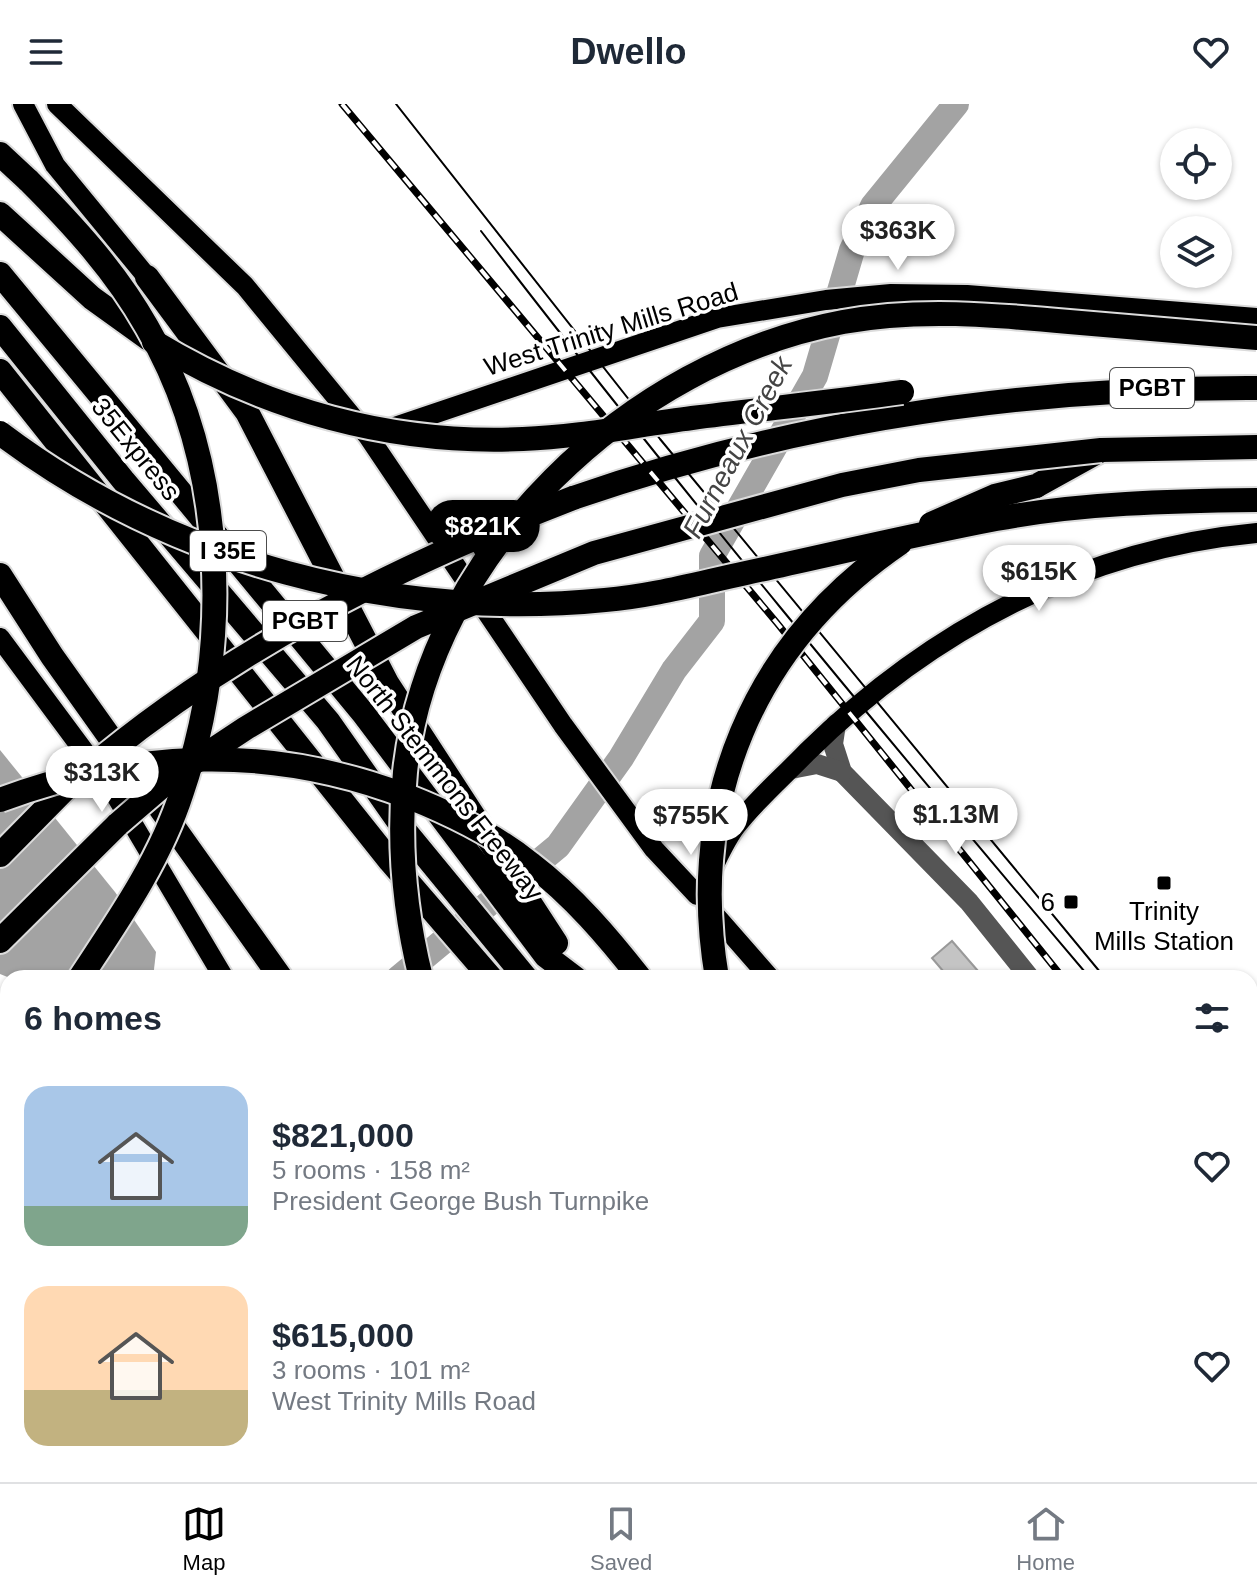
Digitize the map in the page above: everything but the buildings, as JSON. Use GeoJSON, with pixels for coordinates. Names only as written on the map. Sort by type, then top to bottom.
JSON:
{"type":"FeatureCollection","features":[{"type":"Feature","properties":{"kind":"highway"},"geometry":{"type":"LineString","coordinates":[[0,154],[99,257],[148,328],[164,360],[199,467],[214,576],[208,694],[182,794],[137,891],[85,970]]}},
{"type":"Feature","properties":{"kind":"highway"},"geometry":{"type":"LineString","coordinates":[[0,214],[92,298],[149,339],[194,366],[276,402],[370,428],[429,437],[484,440],[560,436],[902,392],[988,401]]}},
{"type":"Feature","properties":{"kind":"highway","name":"North Stemmons Freeway"},"geometry":{"type":"LineString","coordinates":[[0,274],[363,713],[453,831],[552,950]]}},
{"type":"Feature","properties":{"kind":"highway"},"geometry":{"type":"LineString","coordinates":[[147,277],[247,412],[387,683],[552,950],[570,970]]}},
{"type":"Feature","properties":{"kind":"highway"},"geometry":{"type":"LineString","coordinates":[[419,970],[401,858],[405,770],[423,693],[453,618],[497,546],[551,481],[598,436],[678,384],[760,345],[801,331],[878,317],[917,314],[1005,316],[1257,338]]}},
{"type":"Feature","properties":{"kind":"highway","name":"35Express"},"geometry":{"type":"LineString","coordinates":[[0,327],[123,480],[328,721],[406,832],[519,970]]}},
{"type":"Feature","properties":{"kind":"highway","name":"I 35E"},"geometry":{"type":"LineString","coordinates":[[0,371],[390,861],[484,970]]}},
{"type":"Feature","properties":{"kind":"highway","name":"PGBT"},"geometry":{"type":"LineString","coordinates":[[0,855],[65,789],[184,693],[321,612],[471,538],[633,478],[750,444],[865,420],[988,401],[1103,390],[1257,388]]}},
{"type":"Feature","properties":{"kind":"highway"},"geometry":{"type":"LineString","coordinates":[[0,433],[42,463],[119,507],[219,552],[328,583],[458,603],[523,605],[608,600],[1051,510],[1142,502],[1257,500]]}},
{"type":"Feature","properties":{"kind":"highway","name":"PGBT"},"geometry":{"type":"LineString","coordinates":[[0,941],[98,842],[175,775],[291,699],[416,627],[594,553],[743,509],[919,470],[1101,450],[1257,447]]}},
{"type":"Feature","properties":{"kind":"highway"},"geometry":{"type":"LineString","coordinates":[[716,970],[709,875],[722,789],[746,722],[785,651],[857,575],[919,531],[982,501],[1036,486],[1101,450]]}},
{"type":"Feature","properties":{"kind":"highway"},"geometry":{"type":"LineString","coordinates":[[0,575],[52,656],[275,970]]}},
{"type":"Feature","properties":{"kind":"highway"},"geometry":{"type":"LineString","coordinates":[[0,800],[72,777],[181,759],[251,760],[344,776],[432,807],[502,843],[560,888],[633,970]]}},
{"type":"Feature","properties":{"kind":"main road"},"geometry":{"type":"LineString","coordinates":[[23,104],[55,165],[147,277]]}},
{"type":"Feature","properties":{"kind":"main road"},"geometry":{"type":"LineString","coordinates":[[57,104],[245,286],[368,436],[563,725],[654,849],[763,970]]}},
{"type":"Feature","properties":{"kind":"main road","name":"West Trinity Mills Road"},"geometry":{"type":"LineString","coordinates":[[368,436],[717,318],[826,300],[891,294],[1082,304],[1257,318]]}},
{"type":"Feature","properties":{"kind":"main road"},"geometry":{"type":"LineString","coordinates":[[697,895],[735,827],[836,724],[897,671],[939,642],[1036,590],[1134,556],[1224,536],[1257,533]]}},
{"type":"Feature","properties":{"kind":"main road"},"geometry":{"type":"LineString","coordinates":[[0,638],[112,789],[219,970]]}},
{"type":"Feature","properties":{"kind":"main road"},"geometry":{"type":"LineString","coordinates":[[736,939],[748,970]]}},
{"type":"Feature","properties":{"kind":"street"},"geometry":{"type":"LineString","coordinates":[[836,724],[833,744],[842,772],[969,902],[1024,970]]}},
{"type":"Feature","properties":{"kind":"street"},"geometry":{"type":"LineString","coordinates":[[791,769],[817,764],[842,772]]}},
{"type":"Feature","properties":{"kind":"shaded area"},"geometry":{"type":"Polygon","coordinates":[[[0,750],[115,892],[156,952],[154,970],[0,970],[0,750]]]}},
{"type":"Feature","properties":{"kind":"waterway","name":"Furneaux Creek"},"geometry":{"type":"LineString","coordinates":[[409,970],[558,846],[621,758],[674,670],[712,621],[712,556],[815,376],[852,250],[873,206],[956,104]]}},
{"type":"Feature","properties":{"kind":"tram line"},"geometry":{"type":"LineString","coordinates":[[396,104],[660,439],[1098,970]]}},
{"type":"Feature","properties":{"kind":"tram line"},"geometry":{"type":"LineString","coordinates":[[481,231],[781,608],[1083,970]]}},
{"type":"Feature","properties":{"kind":"railway"},"geometry":{"type":"LineString","coordinates":[[342,104],[777,623],[1057,970]]}},
{"type":"Feature","properties":{"kind":"place","name":"Trinity Mills Station"},"geometry":{"type":"Point","coordinates":[1164,883]}},
{"type":"Feature","properties":{"kind":"place","name":"6"},"geometry":{"type":"Point","coordinates":[1071,902]}}]}
